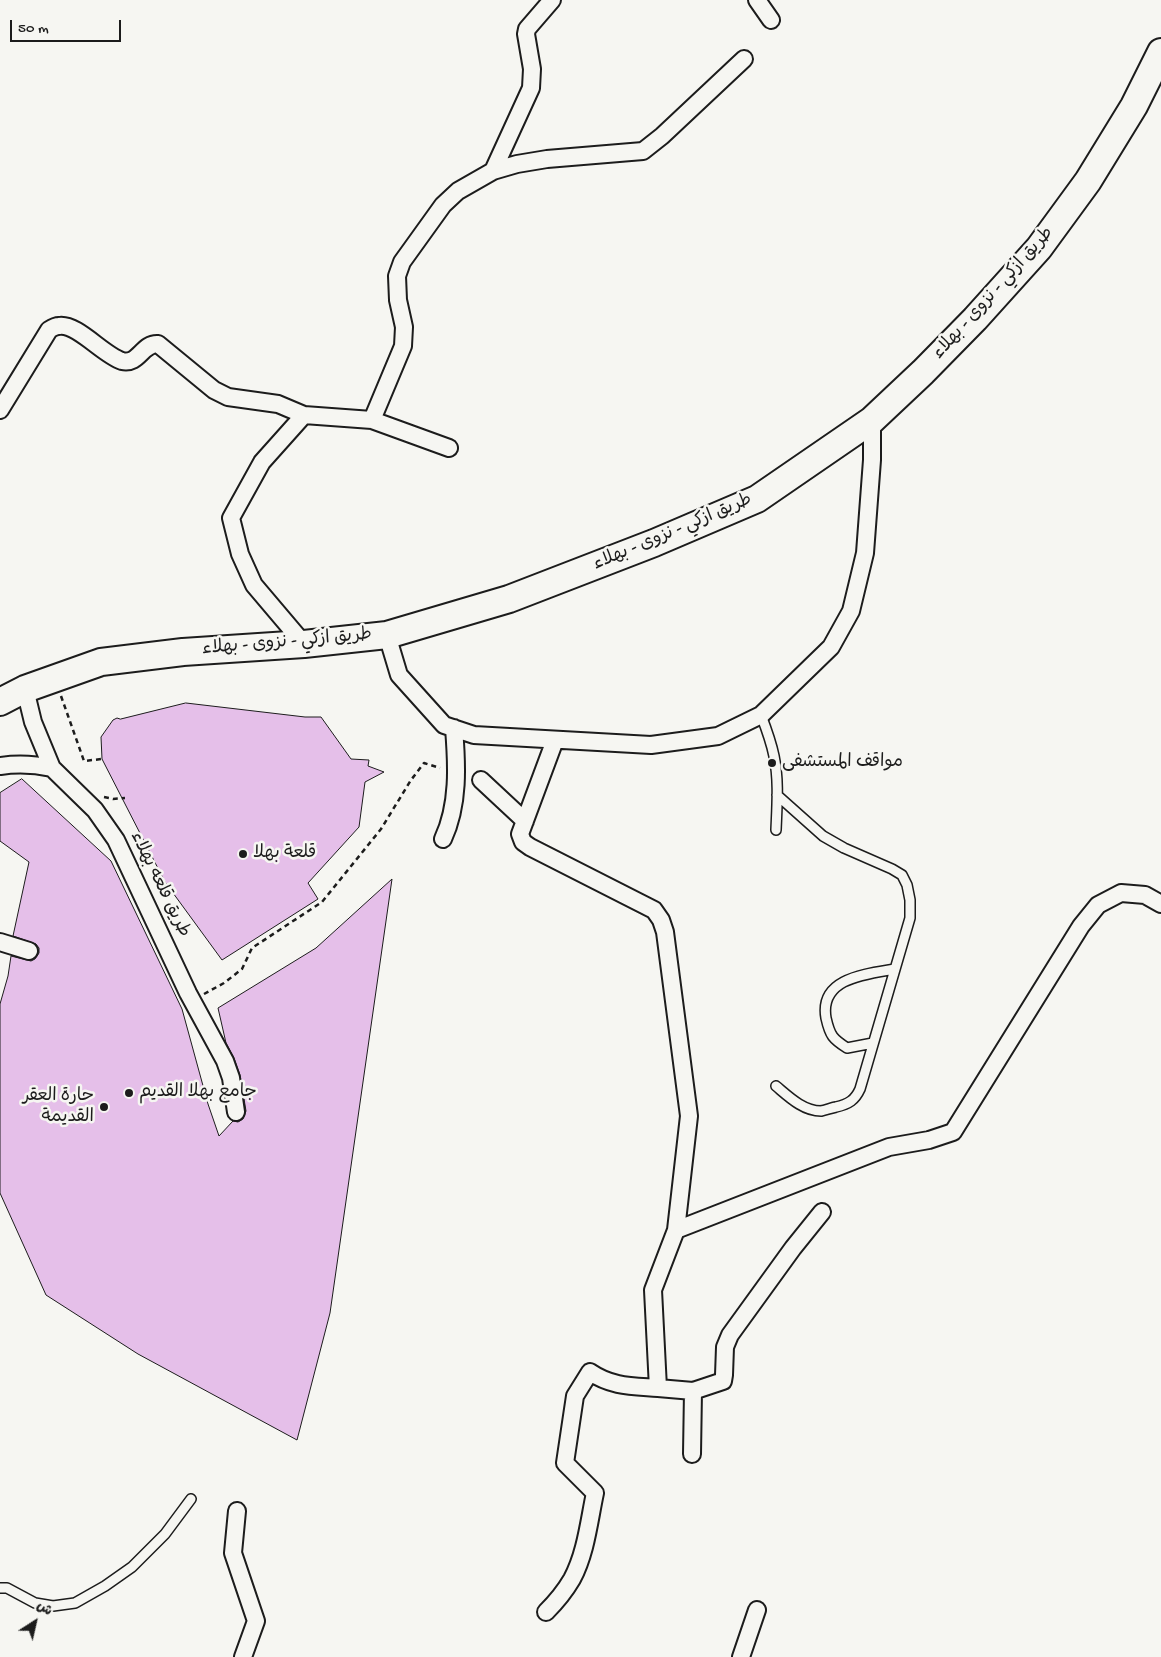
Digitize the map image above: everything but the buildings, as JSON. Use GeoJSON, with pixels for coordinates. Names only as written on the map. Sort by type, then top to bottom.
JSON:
{"type":"FeatureCollection","features":[{"type":"Feature","properties":{"kind":"main road","name":"طريق ازكي - نزوى - بهلاء"},"geometry":{"type":"LineString","coordinates":[[0,702],[25,689],[101,662],[183,652],[304,644],[387,635],[509,599],[654,543],[757,499],[872,420],[969,326],[1039,248],[1088,180],[1129,114],[1161,52]]}},
{"type":"Feature","properties":{"kind":"street"},"geometry":{"type":"LineString","coordinates":[[493,171],[531,88],[532,69],[526,34],[527,29],[552,0]]}},
{"type":"Feature","properties":{"kind":"street"},"geometry":{"type":"LineString","coordinates":[[757,0],[771,20]]}},
{"type":"Feature","properties":{"kind":"street"},"geometry":{"type":"LineString","coordinates":[[372,420],[403,346],[404,327],[398,300],[397,276],[402,262],[443,205],[458,191],[493,171],[517,164],[547,159],[643,151],[662,136],[744,59]]}},
{"type":"Feature","properties":{"kind":"street"},"geometry":{"type":"LineString","coordinates":[[0,410],[48,330],[58,326],[68,326],[124,362],[132,361],[138,357],[146,347],[158,344],[214,390],[228,397],[278,404],[304,415],[372,420],[449,448]]}},
{"type":"Feature","properties":{"kind":"street"},"geometry":{"type":"LineString","coordinates":[[304,415],[262,462],[232,518],[240,554],[254,585],[304,644]]}},
{"type":"Feature","properties":{"kind":"street"},"geometry":{"type":"LineString","coordinates":[[387,635],[399,675],[444,725],[474,735],[651,745],[718,736],[761,715],[831,646],[851,611],[865,553],[872,460],[872,420]]}},
{"type":"Feature","properties":{"kind":"street","name":"طريق قلعه بهلاء"},"geometry":{"type":"LineString","coordinates":[[25,689],[33,722],[52,768],[95,810],[116,840],[192,1000],[225,1061],[231,1078],[236,1112]]}},
{"type":"Feature","properties":{"kind":"street"},"geometry":{"type":"LineString","coordinates":[[443,839],[451,816],[456,772],[454,728]]}},
{"type":"Feature","properties":{"kind":"street"},"geometry":{"type":"LineString","coordinates":[[555,740],[520,834],[524,842],[530,847],[654,910],[661,920],[665,932],[688,1116],[676,1230],[653,1290],[658,1388]]}},
{"type":"Feature","properties":{"kind":"street"},"geometry":{"type":"LineString","coordinates":[[0,766],[18,763],[52,768]]}},
{"type":"Feature","properties":{"kind":"street"},"geometry":{"type":"LineString","coordinates":[[481,780],[525,821]]}},
{"type":"Feature","properties":{"kind":"street"},"geometry":{"type":"LineString","coordinates":[[676,1230],[889,1148],[928,1140],[953,1132],[1081,926],[1098,906],[1121,893],[1145,895],[1161,904]]}},
{"type":"Feature","properties":{"kind":"street"},"geometry":{"type":"LineString","coordinates":[[0,942],[29,951]]}},
{"type":"Feature","properties":{"kind":"street"},"geometry":{"type":"LineString","coordinates":[[546,1612],[569,1584],[582,1556],[595,1493],[565,1463],[576,1396],[590,1372],[602,1380],[621,1385],[693,1391],[722,1381],[725,1347],[730,1335],[793,1248],[822,1212]]}},
{"type":"Feature","properties":{"kind":"street"},"geometry":{"type":"LineString","coordinates":[[692,1454],[693,1391]]}},
{"type":"Feature","properties":{"kind":"street"},"geometry":{"type":"LineString","coordinates":[[237,1511],[233,1553],[256,1621],[243,1657]]}},
{"type":"Feature","properties":{"kind":"street"},"geometry":{"type":"LineString","coordinates":[[740,1657],[757,1610]]}},
{"type":"Feature","properties":{"kind":"lane"},"geometry":{"type":"LineString","coordinates":[[761,715],[770,738],[777,776],[776,830]]}},
{"type":"Feature","properties":{"kind":"lane"},"geometry":{"type":"LineString","coordinates":[[776,1086],[793,1100],[807,1108],[821,1110],[847,1104],[856,1098],[910,918],[910,900],[907,884],[902,875],[892,868],[844,848],[823,836],[777,795]]}},
{"type":"Feature","properties":{"kind":"lane"},"geometry":{"type":"LineString","coordinates":[[873,1043],[847,1048],[830,1035],[825,1010],[828,995],[837,986],[856,976],[895,969]]}},
{"type":"Feature","properties":{"kind":"lane"},"geometry":{"type":"LineString","coordinates":[[0,1588],[7,1588],[35,1603],[53,1606],[75,1603],[105,1586],[132,1566],[165,1534],[190,1499]]}},
{"type":"Feature","properties":{"kind":"path"},"geometry":{"type":"LineString","coordinates":[[55,678],[84,761],[102,759]]}},
{"type":"Feature","properties":{"kind":"path"},"geometry":{"type":"LineString","coordinates":[[192,1000],[242,969],[252,948],[322,902],[381,829],[411,780],[424,763],[456,772]]}},
{"type":"Feature","properties":{"kind":"place","name":"مواقف المستشفى"},"geometry":{"type":"Point","coordinates":[772,763]}},
{"type":"Feature","properties":{"kind":"place","name":"قلعة بهلا"},"geometry":{"type":"Point","coordinates":[243,854]}},
{"type":"Feature","properties":{"kind":"place","name":"جامع بهلا القديم"},"geometry":{"type":"Point","coordinates":[129,1093]}},
{"type":"Feature","properties":{"kind":"place","name":"حارة العقر القديمة"},"geometry":{"type":"Point","coordinates":[104,1107]}}]}
